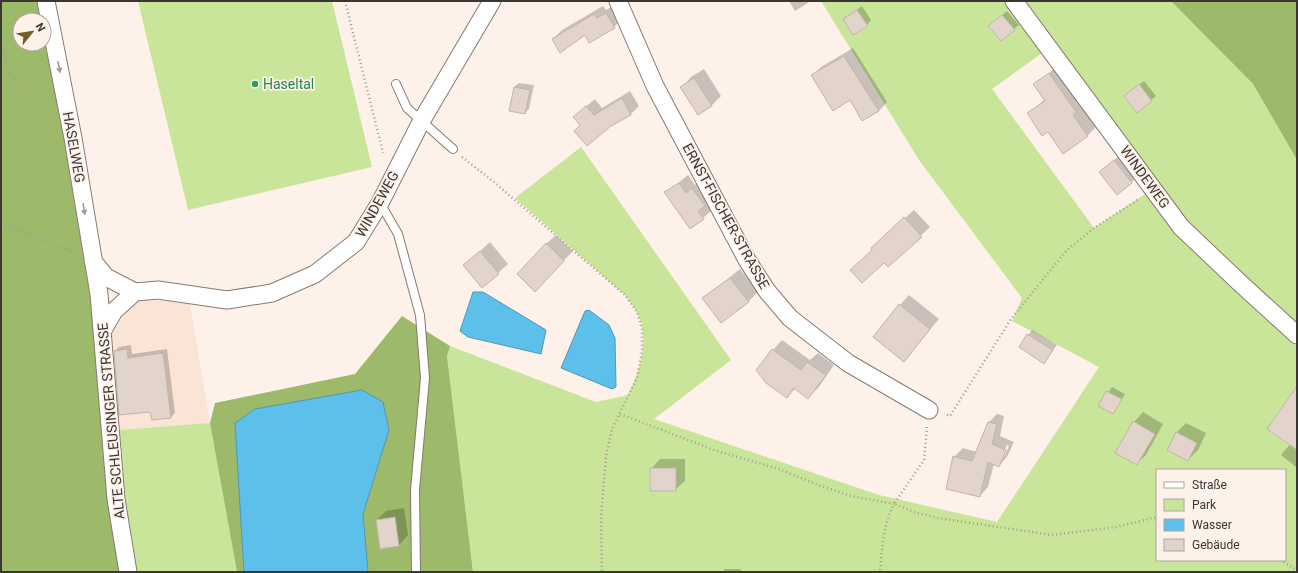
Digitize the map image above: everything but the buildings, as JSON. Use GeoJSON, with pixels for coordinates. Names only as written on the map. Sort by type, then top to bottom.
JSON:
{"type":"FeatureCollection","features":[{"type":"Feature","properties":{"kind":"street","name":"HASELWEG"},"geometry":{"type":"LineString","coordinates":[[46,1],[99,294]]}},
{"type":"Feature","properties":{"kind":"street","name":"WINDEWEG"},"geometry":{"type":"LineString","coordinates":[[135,292],[158,290],[228,300],[272,293],[315,274],[356,242],[380,203],[422,120],[492,1]]}},
{"type":"Feature","properties":{"kind":"street","name":"ERNST-FISCHER-STRASSE"},"geometry":{"type":"LineString","coordinates":[[618,1],[655,86],[747,260],[767,292],[790,318],[848,363],[929,410]]}},
{"type":"Feature","properties":{"kind":"street","name":"WINDEWEG"},"geometry":{"type":"LineString","coordinates":[[1014,1],[1154,188],[1181,227],[1297,335]]}},
{"type":"Feature","properties":{"kind":"street"},"geometry":{"type":"LineString","coordinates":[[92,259],[106,278],[135,292],[114,311],[103,330]]}},
{"type":"Feature","properties":{"kind":"street","name":"ALTE SCHLEUSINGER STRASSE"},"geometry":{"type":"LineString","coordinates":[[99,294],[115,491],[128,572]]}},
{"type":"Feature","properties":{"kind":"lane"},"geometry":{"type":"LineString","coordinates":[[396,84],[407,108],[422,120],[443,142],[453,149]]}},
{"type":"Feature","properties":{"kind":"lane"},"geometry":{"type":"LineString","coordinates":[[380,203],[398,234],[420,315],[425,378],[415,490],[416,572]]}},
{"type":"Feature","properties":{"kind":"path"},"geometry":{"type":"LineString","coordinates":[[344,1],[383,153]]}},
{"type":"Feature","properties":{"kind":"path"},"geometry":{"type":"LineString","coordinates":[[1,48],[10,74],[49,122],[72,138]]}},
{"type":"Feature","properties":{"kind":"path"},"geometry":{"type":"LineString","coordinates":[[453,149],[494,182],[626,296],[637,312],[642,329],[642,351],[637,378],[612,429],[606,456],[602,518],[602,572]]}},
{"type":"Feature","properties":{"kind":"path"},"geometry":{"type":"LineString","coordinates":[[880,572],[882,544],[889,514],[894,504],[924,460],[929,410],[950,416],[1011,319],[1066,251],[1094,228],[1154,188]]}},
{"type":"Feature","properties":{"kind":"path"},"geometry":{"type":"LineString","coordinates":[[1,224],[92,259]]}},
{"type":"Feature","properties":{"kind":"path"},"geometry":{"type":"LineString","coordinates":[[620,414],[717,451],[779,468],[818,485],[851,496],[894,504],[917,513],[938,518],[1052,535],[1116,527],[1156,517]]}},
{"type":"Feature","properties":{"kind":"path"},"geometry":{"type":"LineString","coordinates":[[1282,561],[1297,570]]}},
{"type":"Feature","properties":{"kind":"shaded area"},"geometry":{"type":"Polygon","coordinates":[[[146,299],[190,304],[210,423],[115,430],[107,341],[133,303],[146,299]]]}},
{"type":"Feature","properties":{"kind":"green space"},"geometry":{"type":"Polygon","coordinates":[[[1,1],[41,1],[43,12],[12,12],[12,52],[49,52],[136,572],[1,572],[1,1]]]}},
{"type":"Feature","properties":{"kind":"green space","name":"Haseltal"},"geometry":{"type":"Polygon","coordinates":[[[138,1],[332,1],[372,167],[188,210],[138,1]]]}},
{"type":"Feature","properties":{"kind":"green space"},"geometry":{"type":"Polygon","coordinates":[[[821,1],[1171,1],[1253,84],[1297,160],[1297,572],[473,572],[447,356],[450,346],[596,402],[628,395],[640,365],[643,332],[636,311],[626,296],[515,198],[581,147],[731,360],[654,419],[879,495],[997,522],[1099,367],[1012,321],[1022,298],[919,160],[821,1]],[[1049,48],[992,89],[1094,228],[1154,188],[1049,48]]]}},
{"type":"Feature","properties":{"kind":"green space"},"geometry":{"type":"Polygon","coordinates":[[[1171,1],[1297,1],[1297,160],[1253,84],[1171,1]]]}},
{"type":"Feature","properties":{"kind":"green space"},"geometry":{"type":"Polygon","coordinates":[[[402,316],[450,346],[447,356],[473,572],[237,572],[210,423],[215,403],[355,374],[402,316]]]}},
{"type":"Feature","properties":{"kind":"green space"},"geometry":{"type":"Polygon","coordinates":[[[210,423],[237,572],[136,572],[124,497],[117,430],[210,423]]]}},
{"type":"Feature","properties":{"kind":"water"},"geometry":{"type":"Polygon","coordinates":[[[473,292],[483,292],[546,330],[541,354],[468,337],[460,331],[473,292]]]}},
{"type":"Feature","properties":{"kind":"water"},"geometry":{"type":"Polygon","coordinates":[[[589,310],[609,325],[615,338],[616,387],[612,389],[561,368],[585,311],[589,310]]]}},
{"type":"Feature","properties":{"kind":"water"},"geometry":{"type":"Polygon","coordinates":[[[362,390],[383,402],[389,430],[363,514],[368,572],[244,572],[235,423],[255,409],[362,390]]]}},
{"type":"Feature","properties":{"kind":"place","name":"Haseltal"},"geometry":{"type":"Point","coordinates":[255,84]}}]}
